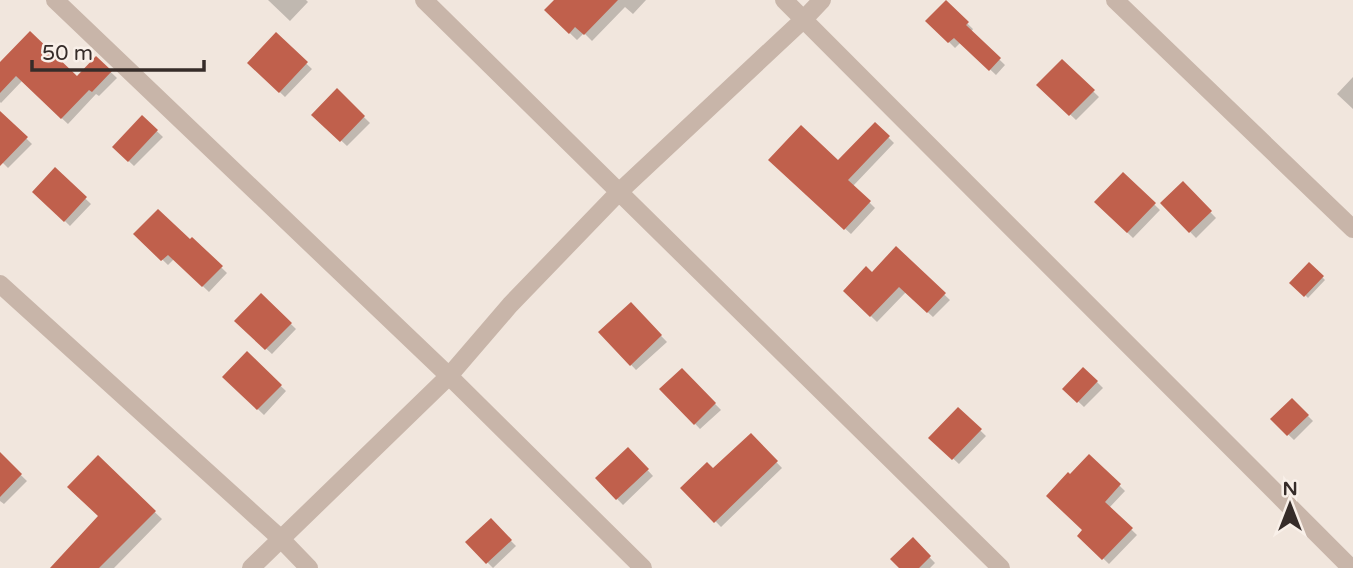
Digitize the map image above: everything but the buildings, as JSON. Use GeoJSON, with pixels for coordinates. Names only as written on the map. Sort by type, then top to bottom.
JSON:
{"type":"FeatureCollection","features":[{"type":"Feature","properties":{"kind":"street"},"geometry":{"type":"LineString","coordinates":[[55,0],[449,376],[643,568]]}},
{"type":"Feature","properties":{"kind":"street"},"geometry":{"type":"LineString","coordinates":[[424,0],[1002,568]]}},
{"type":"Feature","properties":{"kind":"street"},"geometry":{"type":"LineString","coordinates":[[784,0],[1350,568]]}},
{"type":"Feature","properties":{"kind":"street"},"geometry":{"type":"LineString","coordinates":[[251,568],[449,376],[510,305],[619,192],[822,0]]}},
{"type":"Feature","properties":{"kind":"street"},"geometry":{"type":"LineString","coordinates":[[1115,0],[1353,229]]}},
{"type":"Feature","properties":{"kind":"street"},"geometry":{"type":"LineString","coordinates":[[0,284],[280,538],[309,568]]}}]}
